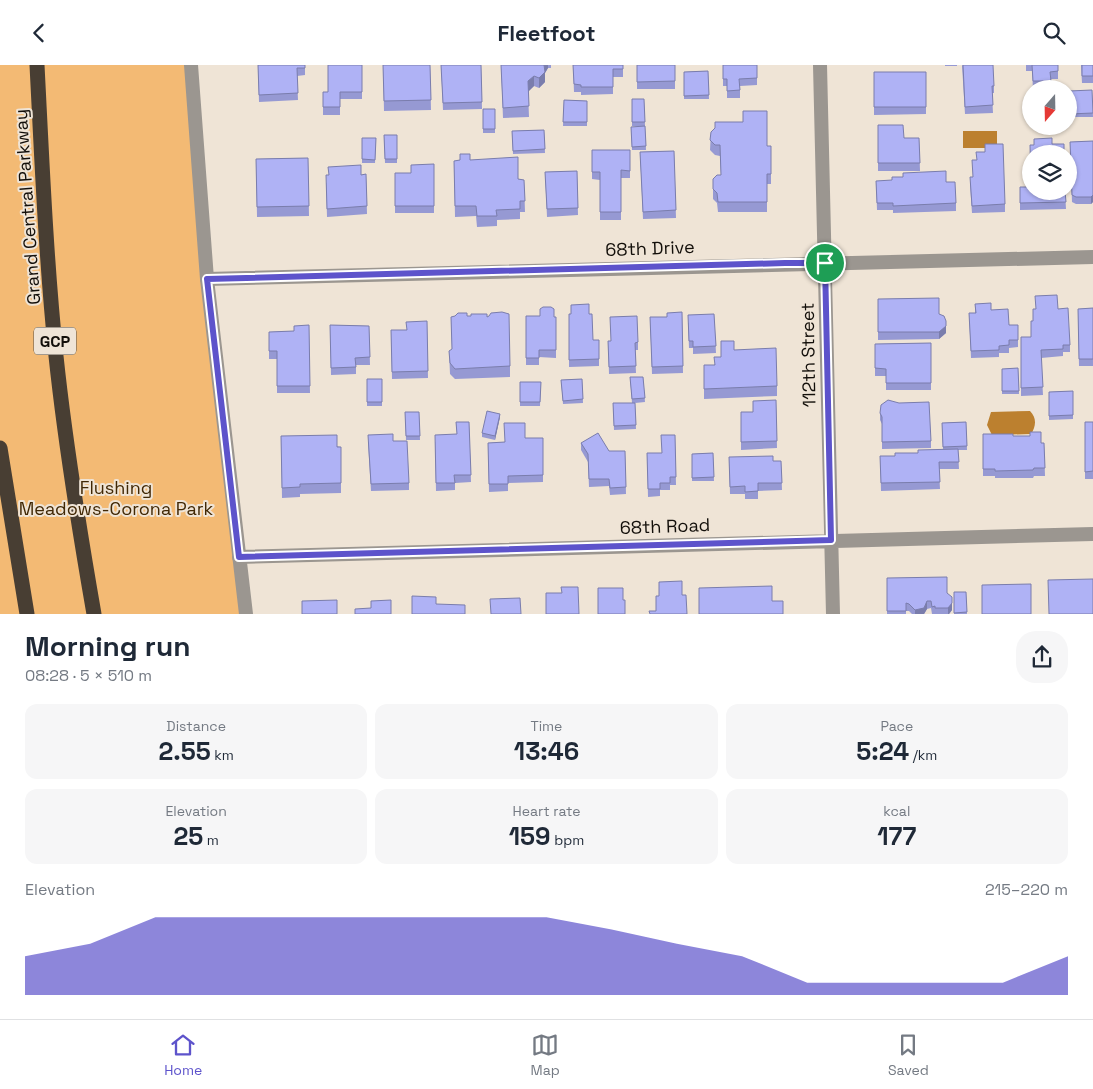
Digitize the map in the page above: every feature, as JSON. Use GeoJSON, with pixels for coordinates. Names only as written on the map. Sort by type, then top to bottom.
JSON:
{"type":"FeatureCollection","features":[{"type":"Feature","properties":{"kind":"highway","name":"Grand Central Parkway"},"geometry":{"type":"LineString","coordinates":[[37,65],[48,273],[56,357],[78,526],[94,614]]}},
{"type":"Feature","properties":{"kind":"highway"},"geometry":{"type":"LineString","coordinates":[[0,448],[27,614]]}},
{"type":"Feature","properties":{"kind":"street"},"geometry":{"type":"LineString","coordinates":[[191,65],[207,279],[246,614]]}},
{"type":"Feature","properties":{"kind":"street","name":"112th Street"},"geometry":{"type":"LineString","coordinates":[[820,65],[833,614]]}},
{"type":"Feature","properties":{"kind":"street","name":"68th Drive"},"geometry":{"type":"LineString","coordinates":[[207,279],[1093,257]]}},
{"type":"Feature","properties":{"kind":"street","name":"68th Road"},"geometry":{"type":"LineString","coordinates":[[239,557],[1093,534]]}},
{"type":"Feature","properties":{"kind":"green space","name":"Flushing Meadows-Corona Park"},"geometry":{"type":"Polygon","coordinates":[[[0,65],[191,65],[246,614],[0,614],[0,65]]]}},
{"type":"Feature","properties":{"kind":"shaded area"},"geometry":{"type":"Polygon","coordinates":[[[963,131],[997,131],[997,148],[963,148],[963,131]]]}},
{"type":"Feature","properties":{"kind":"shaded area"},"geometry":{"type":"Polygon","coordinates":[[[1030,411],[1034,416],[1035,422],[1031,434],[992,435],[987,425],[991,412],[1030,411]]]}},
{"type":"Feature","properties":{"kind":"building"},"geometry":{"type":"Polygon","coordinates":[[[258,65],[305,65],[305,68],[297,68],[298,93],[259,95],[258,65]]]}},
{"type":"Feature","properties":{"kind":"building"},"geometry":{"type":"Polygon","coordinates":[[[328,65],[362,65],[362,92],[340,92],[340,107],[323,107],[323,92],[328,92],[328,65]]]}},
{"type":"Feature","properties":{"kind":"building"},"geometry":{"type":"Polygon","coordinates":[[[383,65],[430,65],[431,100],[384,101],[383,65]]]}},
{"type":"Feature","properties":{"kind":"building"},"geometry":{"type":"Polygon","coordinates":[[[441,65],[481,65],[482,102],[443,103],[441,65]]]}},
{"type":"Feature","properties":{"kind":"building"},"geometry":{"type":"Polygon","coordinates":[[[501,65],[544,65],[545,72],[539,78],[534,76],[528,81],[529,106],[503,108],[501,65]]]}},
{"type":"Feature","properties":{"kind":"building"},"geometry":{"type":"Polygon","coordinates":[[[573,65],[623,65],[623,69],[613,69],[613,87],[581,87],[581,85],[574,84],[573,65]]]}},
{"type":"Feature","properties":{"kind":"building"},"geometry":{"type":"Polygon","coordinates":[[[637,65],[675,65],[675,81],[637,82],[637,65]]]}},
{"type":"Feature","properties":{"kind":"building"},"geometry":{"type":"Polygon","coordinates":[[[723,65],[757,65],[757,78],[739,79],[740,90],[727,91],[727,79],[723,79],[723,65]]]}},
{"type":"Feature","properties":{"kind":"building"},"geometry":{"type":"Polygon","coordinates":[[[963,65],[993,65],[993,105],[965,107],[963,65]]]}},
{"type":"Feature","properties":{"kind":"building"},"geometry":{"type":"Polygon","coordinates":[[[1032,65],[1058,65],[1058,71],[1050,72],[1051,80],[1033,80],[1032,65]]]}},
{"type":"Feature","properties":{"kind":"building"},"geometry":{"type":"Polygon","coordinates":[[[1082,65],[1093,65],[1093,76],[1082,76],[1082,65]]]}},
{"type":"Feature","properties":{"kind":"building"},"geometry":{"type":"Polygon","coordinates":[[[708,71],[709,95],[684,96],[684,72],[708,71]]]}},
{"type":"Feature","properties":{"kind":"building"},"geometry":{"type":"Polygon","coordinates":[[[874,72],[926,72],[926,107],[874,107],[874,72]]]}},
{"type":"Feature","properties":{"kind":"building"},"geometry":{"type":"Polygon","coordinates":[[[1092,90],[1093,113],[1078,114],[1078,91],[1092,90]]]}},
{"type":"Feature","properties":{"kind":"building"},"geometry":{"type":"Polygon","coordinates":[[[632,99],[644,99],[645,122],[632,122],[632,99]]]}},
{"type":"Feature","properties":{"kind":"building"},"geometry":{"type":"Polygon","coordinates":[[[564,100],[587,101],[587,122],[563,122],[564,100]]]}},
{"type":"Feature","properties":{"kind":"building"},"geometry":{"type":"Polygon","coordinates":[[[483,109],[495,109],[495,129],[483,129],[483,109]]]}},
{"type":"Feature","properties":{"kind":"building"},"geometry":{"type":"Polygon","coordinates":[[[743,111],[767,111],[767,146],[771,146],[771,174],[767,174],[767,202],[718,202],[717,193],[713,189],[713,179],[717,175],[721,175],[720,145],[715,145],[710,140],[711,132],[715,128],[715,122],[743,122],[743,111]]]}},
{"type":"Feature","properties":{"kind":"building"},"geometry":{"type":"Polygon","coordinates":[[[878,125],[903,125],[904,138],[919,138],[920,163],[878,163],[878,125]]]}},
{"type":"Feature","properties":{"kind":"building"},"geometry":{"type":"Polygon","coordinates":[[[645,126],[646,146],[632,147],[631,127],[645,126]]]}},
{"type":"Feature","properties":{"kind":"building"},"geometry":{"type":"Polygon","coordinates":[[[544,130],[545,149],[513,151],[512,131],[544,130]]]}},
{"type":"Feature","properties":{"kind":"building"},"geometry":{"type":"Polygon","coordinates":[[[384,135],[397,135],[397,159],[385,159],[384,135]]]}},
{"type":"Feature","properties":{"kind":"building"},"geometry":{"type":"Polygon","coordinates":[[[362,138],[376,138],[375,160],[362,159],[362,138]]]}},
{"type":"Feature","properties":{"kind":"building"},"geometry":{"type":"Polygon","coordinates":[[[1052,138],[1052,144],[1064,144],[1034,145],[1034,139],[1052,138]]]}},
{"type":"Feature","properties":{"kind":"building"},"geometry":{"type":"Polygon","coordinates":[[[1093,141],[1093,195],[1091,197],[1077,197],[1077,145],[1070,145],[1070,142],[1093,141]]]}},
{"type":"Feature","properties":{"kind":"building"},"geometry":{"type":"Polygon","coordinates":[[[985,144],[1003,144],[1005,204],[972,206],[970,177],[973,177],[972,160],[977,160],[976,152],[985,152],[985,144]]]}},
{"type":"Feature","properties":{"kind":"building"},"geometry":{"type":"Polygon","coordinates":[[[592,150],[630,150],[630,171],[621,170],[621,212],[600,212],[600,172],[592,172],[592,150]]]}},
{"type":"Feature","properties":{"kind":"building"},"geometry":{"type":"Polygon","coordinates":[[[674,151],[676,210],[643,212],[640,152],[674,151]]]}},
{"type":"Feature","properties":{"kind":"building"},"geometry":{"type":"Polygon","coordinates":[[[460,154],[470,154],[470,160],[518,157],[518,179],[524,180],[525,201],[520,201],[520,209],[496,210],[497,216],[477,216],[476,206],[455,206],[454,161],[460,160],[460,154]]]}},
{"type":"Feature","properties":{"kind":"building"},"geometry":{"type":"Polygon","coordinates":[[[308,158],[309,206],[257,207],[256,159],[308,158]]]}},
{"type":"Feature","properties":{"kind":"building"},"geometry":{"type":"Polygon","coordinates":[[[434,164],[434,206],[395,206],[395,173],[411,173],[411,165],[434,164]]]}},
{"type":"Feature","properties":{"kind":"building"},"geometry":{"type":"Polygon","coordinates":[[[361,165],[361,175],[366,174],[367,206],[327,209],[326,175],[329,175],[328,167],[361,165]]]}},
{"type":"Feature","properties":{"kind":"building"},"geometry":{"type":"Polygon","coordinates":[[[577,171],[578,208],[547,209],[545,172],[577,171]]]}},
{"type":"Feature","properties":{"kind":"building"},"geometry":{"type":"Polygon","coordinates":[[[946,171],[946,182],[955,182],[956,203],[893,206],[893,203],[877,203],[876,181],[892,180],[892,177],[903,177],[903,173],[946,171]]]}},
{"type":"Feature","properties":{"kind":"building"},"geometry":{"type":"Polygon","coordinates":[[[1020,187],[1022,187],[1022,200],[1066,200],[1066,202],[1020,203],[1020,187]]]}},
{"type":"Feature","properties":{"kind":"building"},"geometry":{"type":"Polygon","coordinates":[[[1057,295],[1058,309],[1068,308],[1070,345],[1063,345],[1063,349],[1041,350],[1043,387],[1021,388],[1021,337],[1031,337],[1033,309],[1036,309],[1035,296],[1057,295]]]}},
{"type":"Feature","properties":{"kind":"building"},"geometry":{"type":"Polygon","coordinates":[[[939,298],[939,314],[944,316],[946,326],[939,332],[878,332],[878,299],[939,298]]]}},
{"type":"Feature","properties":{"kind":"building"},"geometry":{"type":"Polygon","coordinates":[[[991,303],[991,310],[1008,309],[1009,325],[1018,325],[1018,340],[1009,340],[1009,345],[999,346],[999,350],[971,351],[969,313],[976,313],[975,304],[991,303]]]}},
{"type":"Feature","properties":{"kind":"building"},"geometry":{"type":"Polygon","coordinates":[[[589,304],[589,314],[592,314],[593,340],[599,340],[599,359],[569,360],[569,314],[571,314],[571,305],[589,304]]]}},
{"type":"Feature","properties":{"kind":"building"},"geometry":{"type":"Polygon","coordinates":[[[543,307],[554,309],[554,317],[556,317],[556,350],[539,350],[539,358],[526,358],[526,316],[540,316],[540,309],[543,307]]]}},
{"type":"Feature","properties":{"kind":"building"},"geometry":{"type":"Polygon","coordinates":[[[1093,308],[1093,359],[1079,359],[1078,309],[1093,308]]]}},
{"type":"Feature","properties":{"kind":"building"},"geometry":{"type":"Polygon","coordinates":[[[502,312],[509,314],[510,366],[455,369],[450,363],[449,351],[452,349],[451,317],[458,313],[467,313],[467,316],[471,316],[471,314],[487,314],[487,317],[491,313],[502,312]]]}},
{"type":"Feature","properties":{"kind":"building"},"geometry":{"type":"Polygon","coordinates":[[[682,312],[683,366],[652,367],[650,317],[667,317],[667,313],[682,312]]]}},
{"type":"Feature","properties":{"kind":"building"},"geometry":{"type":"Polygon","coordinates":[[[714,314],[716,346],[693,347],[693,341],[689,341],[688,315],[714,314]]]}},
{"type":"Feature","properties":{"kind":"building"},"geometry":{"type":"Polygon","coordinates":[[[637,316],[638,342],[635,343],[636,366],[609,367],[608,341],[611,341],[610,317],[637,316]]]}},
{"type":"Feature","properties":{"kind":"building"},"geometry":{"type":"Polygon","coordinates":[[[427,321],[428,371],[392,372],[391,330],[407,330],[406,322],[427,321]]]}},
{"type":"Feature","properties":{"kind":"building"},"geometry":{"type":"Polygon","coordinates":[[[309,325],[310,386],[277,386],[277,351],[269,351],[269,332],[294,331],[294,326],[309,325]]]}},
{"type":"Feature","properties":{"kind":"building"},"geometry":{"type":"Polygon","coordinates":[[[330,325],[369,326],[370,357],[355,358],[356,367],[331,368],[330,325]]]}},
{"type":"Feature","properties":{"kind":"building"},"geometry":{"type":"Polygon","coordinates":[[[721,341],[734,341],[734,350],[776,348],[777,386],[704,389],[704,365],[715,365],[714,357],[721,357],[721,341]]]}},
{"type":"Feature","properties":{"kind":"building"},"geometry":{"type":"Polygon","coordinates":[[[931,343],[931,383],[886,383],[886,369],[875,368],[875,344],[931,343]]]}},
{"type":"Feature","properties":{"kind":"building"},"geometry":{"type":"Polygon","coordinates":[[[1018,368],[1019,391],[1002,391],[1002,369],[1018,368]]]}},
{"type":"Feature","properties":{"kind":"building"},"geometry":{"type":"Polygon","coordinates":[[[630,377],[643,377],[645,398],[632,399],[630,377]]]}},
{"type":"Feature","properties":{"kind":"building"},"geometry":{"type":"Polygon","coordinates":[[[367,379],[382,379],[382,402],[367,402],[367,379]]]}},
{"type":"Feature","properties":{"kind":"building"},"geometry":{"type":"Polygon","coordinates":[[[582,379],[583,399],[563,401],[561,380],[582,379]]]}},
{"type":"Feature","properties":{"kind":"building"},"geometry":{"type":"Polygon","coordinates":[[[520,382],[541,382],[540,402],[520,402],[520,382]]]}},
{"type":"Feature","properties":{"kind":"building"},"geometry":{"type":"Polygon","coordinates":[[[1073,391],[1073,415],[1049,416],[1049,392],[1073,391]]]}},
{"type":"Feature","properties":{"kind":"building"},"geometry":{"type":"Polygon","coordinates":[[[776,400],[777,441],[741,442],[741,412],[753,412],[753,401],[776,400]]]}},
{"type":"Feature","properties":{"kind":"building"},"geometry":{"type":"Polygon","coordinates":[[[888,400],[899,403],[929,402],[931,441],[882,442],[881,405],[888,400]]]}},
{"type":"Feature","properties":{"kind":"building"},"geometry":{"type":"Polygon","coordinates":[[[613,403],[635,403],[636,425],[614,426],[613,403]]]}},
{"type":"Feature","properties":{"kind":"building"},"geometry":{"type":"Polygon","coordinates":[[[487,411],[500,414],[495,436],[482,433],[487,411]]]}},
{"type":"Feature","properties":{"kind":"building"},"geometry":{"type":"Polygon","coordinates":[[[405,412],[419,412],[420,436],[406,436],[405,412]]]}},
{"type":"Feature","properties":{"kind":"building"},"geometry":{"type":"Polygon","coordinates":[[[456,422],[469,422],[471,475],[454,475],[455,483],[436,483],[435,435],[457,434],[456,422]]]}},
{"type":"Feature","properties":{"kind":"building"},"geometry":{"type":"Polygon","coordinates":[[[966,422],[967,446],[943,447],[942,423],[966,422]]]}},
{"type":"Feature","properties":{"kind":"building"},"geometry":{"type":"Polygon","coordinates":[[[1085,422],[1093,422],[1093,471],[1085,472],[1085,422]]]}},
{"type":"Feature","properties":{"kind":"building"},"geometry":{"type":"Polygon","coordinates":[[[504,423],[525,423],[525,438],[543,438],[543,475],[508,476],[508,484],[489,484],[488,443],[505,442],[504,423]]]}},
{"type":"Feature","properties":{"kind":"building"},"geometry":{"type":"Polygon","coordinates":[[[1030,432],[1041,432],[1041,443],[1044,443],[1045,468],[995,471],[995,469],[983,469],[983,434],[1030,436],[1030,432]]]}},
{"type":"Feature","properties":{"kind":"building"},"geometry":{"type":"Polygon","coordinates":[[[598,433],[609,451],[625,451],[626,487],[610,488],[609,479],[589,479],[588,454],[581,443],[598,433]]]}},
{"type":"Feature","properties":{"kind":"building"},"geometry":{"type":"Polygon","coordinates":[[[393,434],[393,441],[407,441],[409,483],[371,484],[368,435],[393,434]]]}},
{"type":"Feature","properties":{"kind":"building"},"geometry":{"type":"Polygon","coordinates":[[[337,435],[337,447],[341,447],[341,483],[300,484],[300,487],[282,488],[281,436],[337,435]]]}},
{"type":"Feature","properties":{"kind":"building"},"geometry":{"type":"Polygon","coordinates":[[[661,435],[675,435],[676,477],[670,477],[670,483],[660,483],[660,489],[648,489],[647,453],[662,453],[661,435]]]}},
{"type":"Feature","properties":{"kind":"building"},"geometry":{"type":"Polygon","coordinates":[[[958,449],[959,462],[939,462],[940,482],[881,483],[880,456],[895,456],[895,453],[918,453],[918,450],[958,449]]]}},
{"type":"Feature","properties":{"kind":"building"},"geometry":{"type":"Polygon","coordinates":[[[713,453],[714,477],[692,478],[692,454],[713,453]]]}},
{"type":"Feature","properties":{"kind":"building"},"geometry":{"type":"Polygon","coordinates":[[[773,456],[773,461],[781,461],[782,483],[758,483],[758,491],[745,492],[745,486],[730,487],[729,457],[773,456]]]}},
{"type":"Feature","properties":{"kind":"building"},"geometry":{"type":"Polygon","coordinates":[[[947,577],[947,593],[952,597],[952,603],[948,608],[932,607],[931,601],[927,601],[924,608],[915,610],[906,603],[906,611],[887,611],[887,578],[947,577]]]}},
{"type":"Feature","properties":{"kind":"building"},"geometry":{"type":"Polygon","coordinates":[[[1093,579],[1093,614],[1049,614],[1048,580],[1093,579]]]}},
{"type":"Feature","properties":{"kind":"building"},"geometry":{"type":"Polygon","coordinates":[[[682,581],[682,595],[686,595],[687,614],[650,614],[649,611],[656,611],[656,596],[659,596],[659,582],[682,581]]]}},
{"type":"Feature","properties":{"kind":"building"},"geometry":{"type":"Polygon","coordinates":[[[1031,584],[1031,614],[982,614],[982,585],[1031,584]]]}},
{"type":"Feature","properties":{"kind":"building"},"geometry":{"type":"Polygon","coordinates":[[[772,586],[772,601],[783,601],[783,614],[699,614],[699,588],[772,586]]]}},
{"type":"Feature","properties":{"kind":"building"},"geometry":{"type":"Polygon","coordinates":[[[561,587],[578,587],[579,614],[546,614],[546,593],[562,593],[561,587]]]}},
{"type":"Feature","properties":{"kind":"building"},"geometry":{"type":"Polygon","coordinates":[[[598,588],[623,588],[625,614],[598,614],[598,588]]]}},
{"type":"Feature","properties":{"kind":"building"},"geometry":{"type":"Polygon","coordinates":[[[954,592],[966,592],[967,612],[954,613],[954,592]]]}},
{"type":"Feature","properties":{"kind":"building"},"geometry":{"type":"Polygon","coordinates":[[[412,596],[436,597],[436,604],[465,605],[465,614],[412,614],[412,596]]]}},
{"type":"Feature","properties":{"kind":"building"},"geometry":{"type":"Polygon","coordinates":[[[520,598],[521,614],[491,614],[490,599],[520,598]]]}},
{"type":"Feature","properties":{"kind":"building"},"geometry":{"type":"Polygon","coordinates":[[[337,600],[337,614],[302,614],[302,601],[337,600]]]}},
{"type":"Feature","properties":{"kind":"building"},"geometry":{"type":"Polygon","coordinates":[[[391,600],[391,614],[355,614],[355,609],[371,608],[371,601],[391,600]]]}},
{"type":"Feature","properties":{"kind":"route"},"geometry":{"type":"LineString","coordinates":[[825,263],[831,540],[239,557],[207,279],[825,263]]}}]}
